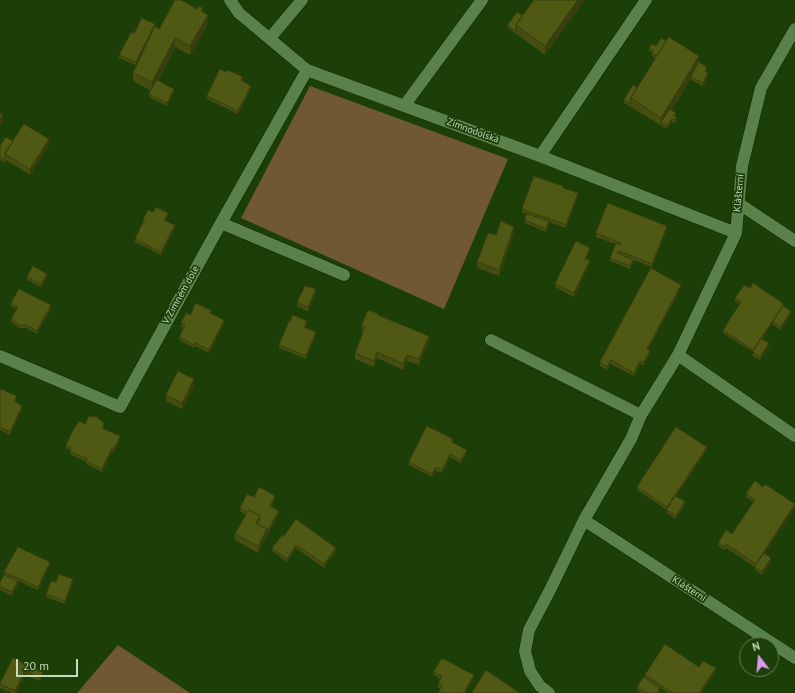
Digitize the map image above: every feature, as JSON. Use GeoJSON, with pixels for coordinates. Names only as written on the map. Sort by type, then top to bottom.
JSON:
{"type":"FeatureCollection","features":[{"type":"Feature","properties":{"kind":"street","name":"Zimnodolská"},"geometry":{"type":"LineString","coordinates":[[230,0],[239,13],[306,70],[540,156],[736,233]]}},
{"type":"Feature","properties":{"kind":"street"},"geometry":{"type":"LineString","coordinates":[[270,38],[302,0]]}},
{"type":"Feature","properties":{"kind":"street"},"geometry":{"type":"LineString","coordinates":[[404,106],[482,0]]}},
{"type":"Feature","properties":{"kind":"street"},"geometry":{"type":"LineString","coordinates":[[540,156],[646,0]]}},
{"type":"Feature","properties":{"kind":"street","name":"Klášterní"},"geometry":{"type":"LineString","coordinates":[[549,693],[540,686],[530,672],[525,651],[529,630],[584,520],[631,439],[641,415],[678,355],[736,233],[742,166],[761,88],[795,28]]}},
{"type":"Feature","properties":{"kind":"street","name":"V Zimném dole"},"geometry":{"type":"LineString","coordinates":[[0,356],[120,407],[306,70]]}},
{"type":"Feature","properties":{"kind":"street"},"geometry":{"type":"LineString","coordinates":[[738,203],[795,241]]}},
{"type":"Feature","properties":{"kind":"street"},"geometry":{"type":"LineString","coordinates":[[221,223],[344,275]]}},
{"type":"Feature","properties":{"kind":"street"},"geometry":{"type":"LineString","coordinates":[[491,340],[641,415]]}},
{"type":"Feature","properties":{"kind":"street"},"geometry":{"type":"LineString","coordinates":[[678,355],[795,436]]}},
{"type":"Feature","properties":{"kind":"street","name":"Klášterní"},"geometry":{"type":"LineString","coordinates":[[584,520],[795,658]]}},
{"type":"Feature","properties":{"kind":"shaded area"},"geometry":{"type":"Polygon","coordinates":[[[310,86],[508,159],[444,309],[241,218],[310,86]]]}},
{"type":"Feature","properties":{"kind":"shaded area"},"geometry":{"type":"Polygon","coordinates":[[[118,645],[190,693],[77,693],[118,645]]]}},
{"type":"Feature","properties":{"kind":"building"},"geometry":{"type":"Polygon","coordinates":[[[175,0],[181,0],[197,9],[199,6],[203,8],[201,11],[208,15],[190,46],[175,38],[152,82],[133,73],[155,26],[159,29],[175,0]]]}},
{"type":"Feature","properties":{"kind":"building"},"geometry":{"type":"Polygon","coordinates":[[[534,0],[578,0],[545,46],[516,25],[534,0]]]}},
{"type":"Feature","properties":{"kind":"building"},"geometry":{"type":"Polygon","coordinates":[[[517,12],[523,16],[516,25],[516,31],[508,25],[517,12]]]}},
{"type":"Feature","properties":{"kind":"building"},"geometry":{"type":"Polygon","coordinates":[[[142,18],[155,24],[136,62],[119,55],[131,32],[134,33],[142,18]]]}},
{"type":"Feature","properties":{"kind":"building"},"geometry":{"type":"Polygon","coordinates":[[[669,37],[699,56],[661,118],[631,98],[669,37]]]}},
{"type":"Feature","properties":{"kind":"building"},"geometry":{"type":"Polygon","coordinates":[[[661,38],[666,41],[657,56],[652,53],[653,50],[649,48],[651,44],[656,46],[661,38]]]}},
{"type":"Feature","properties":{"kind":"building"},"geometry":{"type":"Polygon","coordinates":[[[699,62],[707,67],[705,71],[708,73],[703,83],[691,77],[699,62]]]}},
{"type":"Feature","properties":{"kind":"building"},"geometry":{"type":"Polygon","coordinates":[[[220,69],[226,72],[228,70],[243,77],[241,80],[251,86],[238,111],[207,96],[220,69]]]}},
{"type":"Feature","properties":{"kind":"building"},"geometry":{"type":"Polygon","coordinates":[[[157,80],[174,89],[167,103],[149,94],[157,80]]]}},
{"type":"Feature","properties":{"kind":"building"},"geometry":{"type":"Polygon","coordinates":[[[633,85],[637,88],[631,98],[631,104],[624,100],[633,85]]]}},
{"type":"Feature","properties":{"kind":"building"},"geometry":{"type":"Polygon","coordinates":[[[670,109],[676,113],[674,116],[676,117],[675,120],[672,119],[667,126],[661,123],[670,109]]]}},
{"type":"Feature","properties":{"kind":"building"},"geometry":{"type":"Polygon","coordinates":[[[24,124],[49,139],[30,169],[5,154],[24,124]]]}},
{"type":"Feature","properties":{"kind":"building"},"geometry":{"type":"Polygon","coordinates":[[[6,137],[13,141],[5,154],[5,160],[0,157],[0,146],[6,137]]]}},
{"type":"Feature","properties":{"kind":"building"},"geometry":{"type":"Polygon","coordinates":[[[534,176],[578,193],[566,225],[522,209],[534,176]]]}},
{"type":"Feature","properties":{"kind":"building"},"geometry":{"type":"Polygon","coordinates":[[[608,203],[667,226],[652,264],[619,251],[617,253],[633,260],[630,266],[610,258],[616,243],[620,245],[621,243],[596,233],[608,203]]]}},
{"type":"Feature","properties":{"kind":"building"},"geometry":{"type":"Polygon","coordinates":[[[156,207],[168,213],[164,220],[175,225],[161,252],[135,239],[148,210],[153,212],[156,207]]]}},
{"type":"Feature","properties":{"kind":"building"},"geometry":{"type":"Polygon","coordinates":[[[527,214],[549,221],[546,229],[525,220],[527,214]]]}},
{"type":"Feature","properties":{"kind":"building"},"geometry":{"type":"Polygon","coordinates":[[[501,221],[514,227],[499,270],[477,262],[488,233],[496,235],[501,221]]]}},
{"type":"Feature","properties":{"kind":"building"},"geometry":{"type":"Polygon","coordinates":[[[576,241],[590,248],[585,259],[590,260],[574,293],[555,284],[576,241]]]}},
{"type":"Feature","properties":{"kind":"building"},"geometry":{"type":"Polygon","coordinates":[[[33,266],[47,274],[41,284],[27,277],[33,266]]]}},
{"type":"Feature","properties":{"kind":"building"},"geometry":{"type":"Polygon","coordinates":[[[651,268],[681,285],[647,349],[650,351],[643,363],[640,361],[634,373],[611,360],[607,367],[600,362],[651,268]]]}},
{"type":"Feature","properties":{"kind":"building"},"geometry":{"type":"Polygon","coordinates":[[[753,283],[784,304],[753,350],[723,330],[741,302],[735,298],[744,285],[750,288],[753,283]]]}},
{"type":"Feature","properties":{"kind":"building"},"geometry":{"type":"Polygon","coordinates":[[[305,286],[316,289],[308,307],[297,303],[305,286]]]}},
{"type":"Feature","properties":{"kind":"building"},"geometry":{"type":"Polygon","coordinates":[[[19,289],[51,305],[37,331],[26,325],[19,325],[11,319],[18,307],[11,303],[19,289]]]}},
{"type":"Feature","properties":{"kind":"building"},"geometry":{"type":"Polygon","coordinates":[[[196,303],[212,311],[210,313],[224,320],[209,350],[195,343],[194,345],[179,337],[185,325],[181,323],[186,313],[190,315],[196,303]]]}},
{"type":"Feature","properties":{"kind":"building"},"geometry":{"type":"Polygon","coordinates":[[[783,306],[791,311],[781,327],[773,322],[783,306]]]}},
{"type":"Feature","properties":{"kind":"building"},"geometry":{"type":"Polygon","coordinates":[[[368,310],[429,336],[419,359],[407,355],[403,364],[377,352],[374,361],[355,353],[365,327],[362,325],[368,310]]]}},
{"type":"Feature","properties":{"kind":"building"},"geometry":{"type":"Polygon","coordinates":[[[293,315],[307,321],[304,327],[316,332],[306,356],[279,345],[293,315]]]}},
{"type":"Feature","properties":{"kind":"building"},"geometry":{"type":"Polygon","coordinates":[[[761,339],[769,343],[760,357],[753,352],[761,339]]]}},
{"type":"Feature","properties":{"kind":"building"},"geometry":{"type":"Polygon","coordinates":[[[178,371],[194,379],[182,403],[166,395],[178,371]]]}},
{"type":"Feature","properties":{"kind":"building"},"geometry":{"type":"Polygon","coordinates":[[[1,389],[17,396],[14,401],[22,406],[10,432],[0,427],[1,389]]]}},
{"type":"Feature","properties":{"kind":"building"},"geometry":{"type":"Polygon","coordinates":[[[89,416],[97,417],[104,423],[102,428],[120,436],[114,449],[112,448],[102,469],[86,461],[87,459],[70,451],[71,447],[66,445],[75,426],[79,421],[85,424],[89,416]]]}},
{"type":"Feature","properties":{"kind":"building"},"geometry":{"type":"Polygon","coordinates":[[[427,426],[453,439],[452,442],[467,450],[461,460],[450,454],[442,470],[436,467],[432,474],[409,462],[427,426]]]}},
{"type":"Feature","properties":{"kind":"building"},"geometry":{"type":"Polygon","coordinates":[[[676,427],[707,447],[667,507],[637,487],[676,427]]]}},
{"type":"Feature","properties":{"kind":"building"},"geometry":{"type":"Polygon","coordinates":[[[755,481],[763,487],[765,484],[795,504],[756,564],[726,544],[725,547],[718,543],[726,530],[732,534],[755,500],[746,494],[755,481]]]}},
{"type":"Feature","properties":{"kind":"building"},"geometry":{"type":"Polygon","coordinates":[[[259,487],[275,496],[270,506],[279,511],[267,532],[267,529],[257,524],[260,516],[249,510],[247,512],[240,508],[247,494],[254,497],[259,487]]]}},
{"type":"Feature","properties":{"kind":"building"},"geometry":{"type":"Polygon","coordinates":[[[675,496],[685,501],[676,516],[667,510],[675,496]]]}},
{"type":"Feature","properties":{"kind":"building"},"geometry":{"type":"Polygon","coordinates":[[[249,510],[260,516],[256,523],[267,529],[258,546],[235,534],[249,510]]]}},
{"type":"Feature","properties":{"kind":"building"},"geometry":{"type":"Polygon","coordinates":[[[296,519],[336,548],[324,564],[296,545],[287,559],[272,548],[283,534],[284,536],[296,519]]]}},
{"type":"Feature","properties":{"kind":"building"},"geometry":{"type":"Polygon","coordinates":[[[18,547],[50,562],[38,587],[4,572],[18,547]]]}},
{"type":"Feature","properties":{"kind":"building"},"geometry":{"type":"Polygon","coordinates":[[[764,553],[771,558],[762,572],[755,567],[764,553]]]}},
{"type":"Feature","properties":{"kind":"building"},"geometry":{"type":"Polygon","coordinates":[[[59,574],[73,579],[65,601],[46,594],[51,581],[56,582],[59,574]]]}},
{"type":"Feature","properties":{"kind":"building"},"geometry":{"type":"Polygon","coordinates":[[[4,575],[18,581],[12,592],[0,587],[0,583],[4,575]]]}},
{"type":"Feature","properties":{"kind":"building"},"geometry":{"type":"Polygon","coordinates":[[[665,644],[699,667],[703,661],[716,668],[699,693],[673,693],[645,675],[665,644]]]}},
{"type":"Feature","properties":{"kind":"building"},"geometry":{"type":"Polygon","coordinates":[[[13,658],[43,672],[40,678],[25,671],[15,691],[0,684],[13,658]]]}},
{"type":"Feature","properties":{"kind":"building"},"geometry":{"type":"Polygon","coordinates":[[[442,658],[474,675],[464,693],[438,693],[442,686],[438,684],[442,676],[434,672],[442,658]]]}},
{"type":"Feature","properties":{"kind":"building"},"geometry":{"type":"Polygon","coordinates":[[[486,670],[520,693],[472,693],[486,670]]]}},
{"type":"Feature","properties":{"kind":"building"},"geometry":{"type":"Polygon","coordinates":[[[644,677],[660,688],[657,693],[646,693],[637,687],[644,677]]]}}]}
